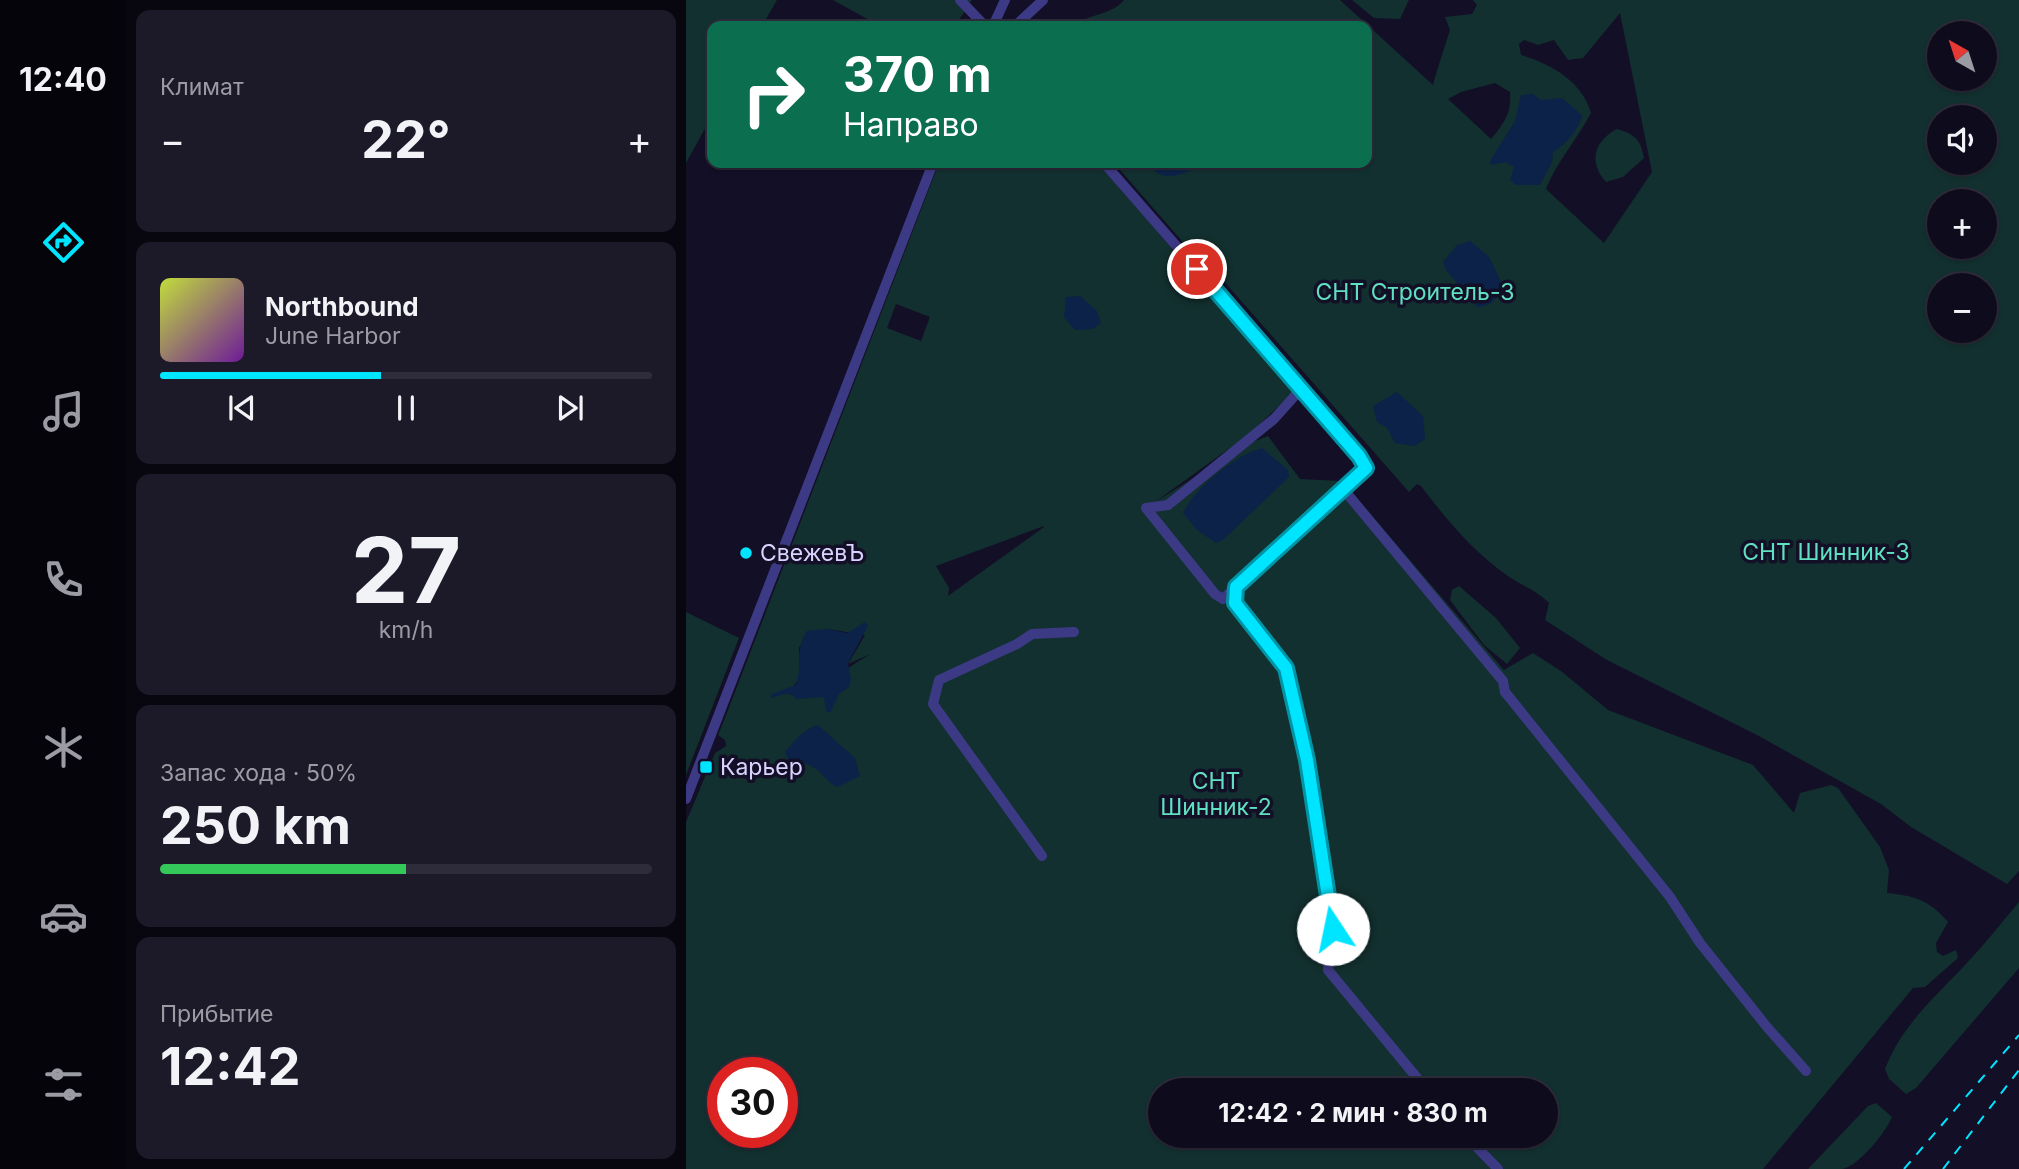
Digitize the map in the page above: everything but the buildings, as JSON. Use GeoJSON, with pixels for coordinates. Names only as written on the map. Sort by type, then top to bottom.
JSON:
{"type":"FeatureCollection","features":[{"type":"Feature","properties":{"kind":"street"},"geometry":{"type":"LineString","coordinates":[[960,0],[980,21]]}},
{"type":"Feature","properties":{"kind":"street"},"geometry":{"type":"LineString","coordinates":[[995,21],[1004,0]]}},
{"type":"Feature","properties":{"kind":"street"},"geometry":{"type":"LineString","coordinates":[[1020,21],[1043,0]]}},
{"type":"Feature","properties":{"kind":"street"},"geometry":{"type":"LineString","coordinates":[[686,799],[931,168]]}},
{"type":"Feature","properties":{"kind":"street"},"geometry":{"type":"LineString","coordinates":[[1108,168],[1364,461],[1364,471],[1223,599],[1215,594],[1146,508],[1168,505],[1274,419],[1300,390]]}},
{"type":"Feature","properties":{"kind":"street"},"geometry":{"type":"LineString","coordinates":[[1343,490],[1503,681],[1504,692],[1670,898],[1692,933],[1806,1071]]}},
{"type":"Feature","properties":{"kind":"street"},"geometry":{"type":"LineString","coordinates":[[1236,587],[1235,603],[1286,668],[1299,719],[1333,929],[1328,970],[1416,1078]]}},
{"type":"Feature","properties":{"kind":"street"},"geometry":{"type":"LineString","coordinates":[[1042,856],[933,704],[939,680],[1017,644],[1032,634],[1074,632]]}},
{"type":"Feature","properties":{"kind":"street"},"geometry":{"type":"LineString","coordinates":[[1477,1148],[1498,1169]]}},
{"type":"Feature","properties":{"kind":"green space"},"geometry":{"type":"Polygon","coordinates":[[[686,0],[777,0],[765,21],[707,21],[707,125],[686,163],[686,0]]]}},
{"type":"Feature","properties":{"kind":"green space"},"geometry":{"type":"Polygon","coordinates":[[[833,0],[972,0],[958,21],[871,21],[833,0]]]}},
{"type":"Feature","properties":{"kind":"green space"},"geometry":{"type":"Polygon","coordinates":[[[1124,0],[1340,0],[1363,21],[1081,21],[1106,12],[1124,0]]]}},
{"type":"Feature","properties":{"kind":"green space"},"geometry":{"type":"Polygon","coordinates":[[[1352,0],[1409,0],[1400,19],[1374,18],[1352,0]]]}},
{"type":"Feature","properties":{"kind":"green space"},"geometry":{"type":"Polygon","coordinates":[[[1473,0],[2019,0],[2019,871],[2007,884],[1911,827],[1881,804],[1757,735],[1607,660],[1545,620],[1549,603],[1508,576],[1472,546],[1421,486],[1417,484],[1409,492],[1221,278],[1215,279],[1118,168],[1372,168],[1372,29],[1433,85],[1450,30],[1445,17],[1472,14],[1477,5],[1473,0]],[[1620,13],[1583,58],[1568,60],[1554,40],[1538,45],[1524,40],[1519,44],[1521,55],[1564,75],[1587,102],[1591,113],[1546,189],[1604,243],[1652,172],[1620,13]],[[1495,83],[1461,92],[1448,99],[1491,139],[1500,128],[1510,106],[1510,92],[1495,83]]]}},
{"type":"Feature","properties":{"kind":"green space"},"geometry":{"type":"Polygon","coordinates":[[[1617,129],[1636,139],[1644,158],[1623,177],[1606,182],[1597,167],[1596,152],[1603,140],[1617,129]]]}},
{"type":"Feature","properties":{"kind":"green space","name":"СНТ Шинник-2"},"geometry":{"type":"Polygon","coordinates":[[[937,168],[1102,168],[1295,391],[1248,435],[1155,502],[1250,443],[1268,436],[1300,479],[1340,481],[1350,490],[1504,670],[1533,653],[1561,671],[1608,710],[1753,765],[1794,813],[1800,793],[1831,785],[1838,788],[1880,847],[1889,870],[1887,893],[1921,900],[1935,909],[1948,922],[1936,943],[1937,952],[1943,956],[1956,950],[1958,958],[1925,987],[1913,988],[1763,1169],[686,1169],[686,822],[715,753],[726,746],[725,740],[718,735],[937,168]],[[896,304],[887,328],[921,341],[930,317],[896,304]],[[1044,527],[936,566],[949,588],[948,596],[1044,527]],[[827,629],[799,647],[798,679],[796,684],[785,692],[801,698],[870,654],[848,664],[865,635],[827,629]]]}},
{"type":"Feature","properties":{"kind":"green space"},"geometry":{"type":"Polygon","coordinates":[[[1459,586],[1496,618],[1520,648],[1507,664],[1484,645],[1450,600],[1452,590],[1459,586]]]}},
{"type":"Feature","properties":{"kind":"green space"},"geometry":{"type":"Polygon","coordinates":[[[686,612],[739,638],[686,775],[686,612]]]}},
{"type":"Feature","properties":{"kind":"green space"},"geometry":{"type":"Polygon","coordinates":[[[2019,902],[2019,968],[1916,1088],[1906,1094],[1889,1079],[1885,1069],[1900,1039],[2019,902]]]}},
{"type":"Feature","properties":{"kind":"green space"},"geometry":{"type":"Polygon","coordinates":[[[1876,1103],[1892,1117],[1864,1155],[1842,1169],[1808,1169],[1868,1106],[1876,1103]]]}},
{"type":"Feature","properties":{"kind":"water"},"geometry":{"type":"Polygon","coordinates":[[[1533,94],[1541,100],[1562,98],[1582,115],[1571,136],[1553,152],[1552,162],[1540,185],[1516,185],[1510,180],[1514,167],[1506,162],[1491,165],[1490,161],[1515,121],[1521,95],[1533,94]]]}},
{"type":"Feature","properties":{"kind":"water"},"geometry":{"type":"Polygon","coordinates":[[[1152,168],[1196,168],[1169,176],[1152,168]]]}},
{"type":"Feature","properties":{"kind":"water"},"geometry":{"type":"Polygon","coordinates":[[[1470,241],[1489,257],[1504,288],[1493,301],[1482,307],[1477,307],[1446,270],[1443,262],[1457,245],[1470,241]]]}},
{"type":"Feature","properties":{"kind":"water"},"geometry":{"type":"Polygon","coordinates":[[[1080,296],[1097,311],[1101,323],[1093,329],[1075,330],[1064,317],[1066,297],[1080,296]]]}},
{"type":"Feature","properties":{"kind":"water"},"geometry":{"type":"Polygon","coordinates":[[[1397,392],[1423,416],[1425,439],[1415,446],[1395,443],[1387,428],[1377,422],[1373,406],[1397,392]]]}},
{"type":"Feature","properties":{"kind":"water"},"geometry":{"type":"Polygon","coordinates":[[[1262,448],[1288,470],[1289,477],[1223,540],[1216,543],[1197,530],[1183,513],[1197,493],[1216,474],[1239,458],[1262,448]]]}},
{"type":"Feature","properties":{"kind":"water"},"geometry":{"type":"Polygon","coordinates":[[[865,622],[868,626],[848,663],[851,680],[849,687],[839,694],[830,713],[826,711],[824,697],[797,699],[789,693],[770,698],[772,694],[796,685],[801,644],[807,631],[827,629],[847,633],[865,622]]]}},
{"type":"Feature","properties":{"kind":"water"},"geometry":{"type":"Polygon","coordinates":[[[818,725],[855,758],[860,776],[838,787],[811,766],[788,759],[785,752],[792,744],[804,732],[818,725]]]}},
{"type":"Feature","properties":{"kind":"railway"},"geometry":{"type":"LineString","coordinates":[[1904,1169],[2019,1035]]}},
{"type":"Feature","properties":{"kind":"railway"},"geometry":{"type":"LineString","coordinates":[[1943,1169],[2019,1070]]}},
{"type":"Feature","properties":{"kind":"place","name":"СвежевЪ"},"geometry":{"type":"Point","coordinates":[746,553]}},
{"type":"Feature","properties":{"kind":"place","name":"Карьер"},"geometry":{"type":"Point","coordinates":[706,767]}},
{"type":"Feature","properties":{"kind":"route"},"geometry":{"type":"LineString","coordinates":[[1197,269],[1364,461],[1366,468],[1236,587],[1233,594],[1235,603],[1286,668],[1307,760],[1333,929]]}},
{"type":"Feature","properties":{"kind":"park label","name":"СНТ Строитель-3"},"geometry":{"type":"Point","coordinates":[1415,292]}},
{"type":"Feature","properties":{"kind":"park label","name":"СНТ Шинник-3"},"geometry":{"type":"Point","coordinates":[1826,552]}}]}
